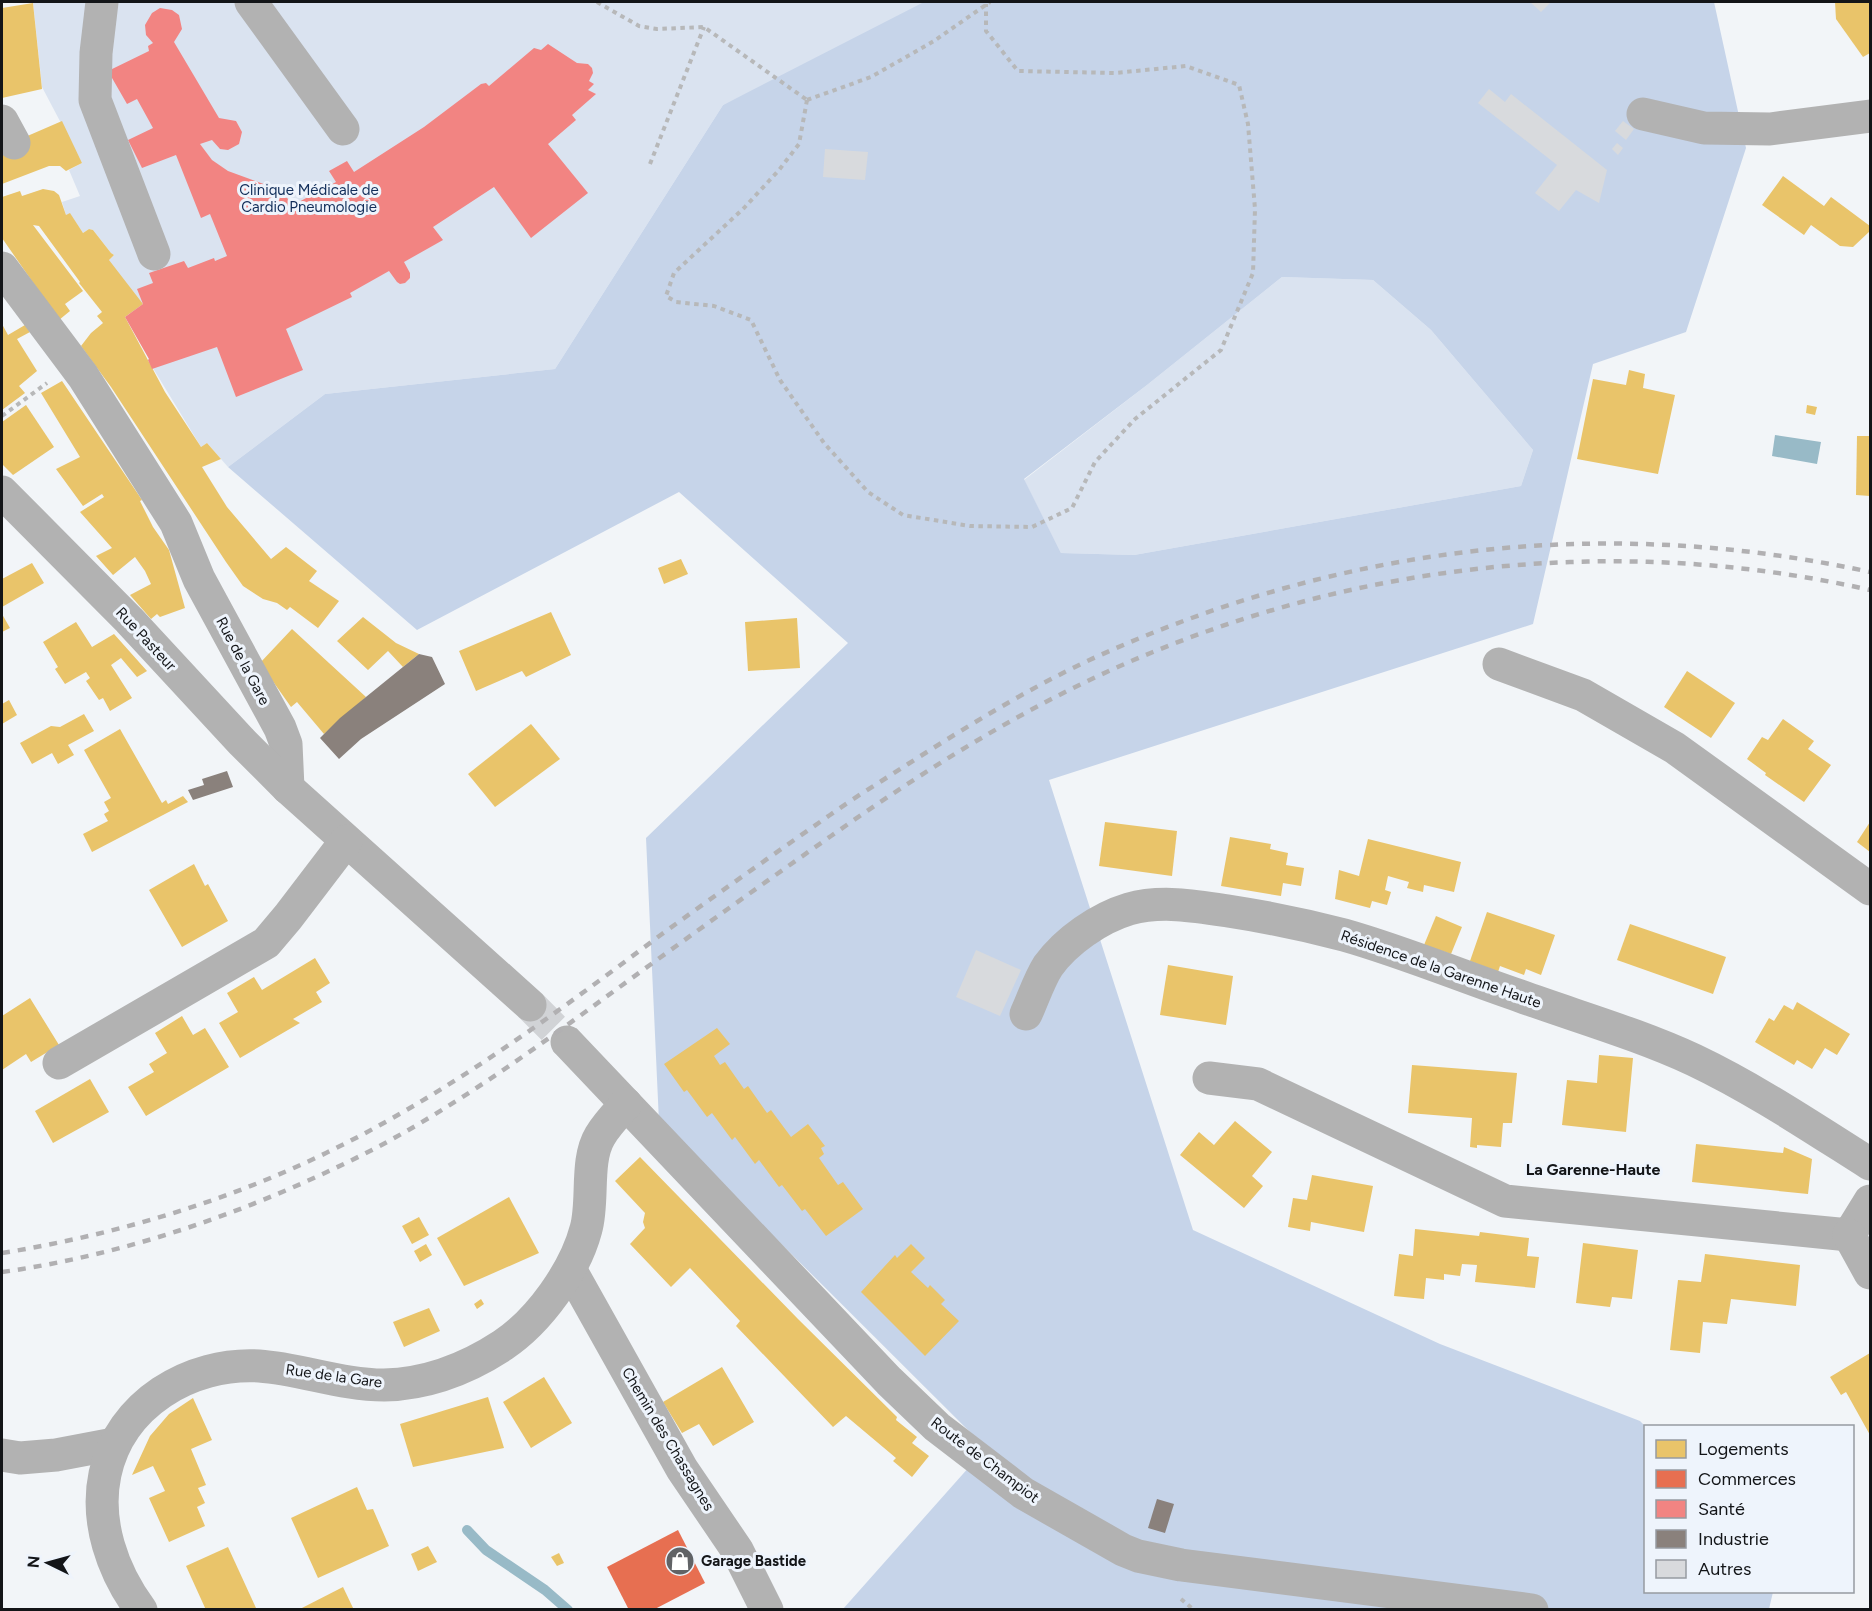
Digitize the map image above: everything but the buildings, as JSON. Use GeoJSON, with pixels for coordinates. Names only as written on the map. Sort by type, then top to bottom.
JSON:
{"type":"FeatureCollection","features":[{"type":"Feature","properties":{"kind":"street"},"geometry":{"type":"LineString","coordinates":[[102,2],[96,53],[94,100],[154,254]]}},
{"type":"Feature","properties":{"kind":"street"},"geometry":{"type":"LineString","coordinates":[[251,2],[343,129]]}},
{"type":"Feature","properties":{"kind":"street"},"geometry":{"type":"LineString","coordinates":[[1643,114],[1704,128],[1770,129],[1870,116]]}},
{"type":"Feature","properties":{"kind":"street","name":"Rue de la Gare"},"geometry":{"type":"LineString","coordinates":[[2,268],[73,363],[176,523],[199,579],[280,728],[286,744],[288,788]]}},
{"type":"Feature","properties":{"kind":"street","name":"Rue Pasteur"},"geometry":{"type":"LineString","coordinates":[[2,492],[129,620],[241,741],[288,788]]}},
{"type":"Feature","properties":{"kind":"street"},"geometry":{"type":"LineString","coordinates":[[1499,663],[1583,694],[1675,748],[1870,889]]}},
{"type":"Feature","properties":{"kind":"street"},"geometry":{"type":"LineString","coordinates":[[288,788],[530,1005]]}},
{"type":"Feature","properties":{"kind":"street"},"geometry":{"type":"LineString","coordinates":[[59,1063],[266,943],[346,841]]}},
{"type":"Feature","properties":{"kind":"street","name":"Résidence de la Garenne Haute"},"geometry":{"type":"LineString","coordinates":[[1026,1014],[1048,967],[1072,940],[1102,921],[1129,909],[1158,904],[1197,906],[1241,913],[1346,935],[1399,952],[1694,1060],[1769,1102],[1870,1164]]}},
{"type":"Feature","properties":{"kind":"street"},"geometry":{"type":"LineString","coordinates":[[567,1042],[626,1104]]}},
{"type":"Feature","properties":{"kind":"street"},"geometry":{"type":"LineString","coordinates":[[1209,1078],[1258,1084],[1505,1201],[1850,1235]]}},
{"type":"Feature","properties":{"kind":"street","name":"Rue de la Gare"},"geometry":{"type":"LineString","coordinates":[[114,1444],[130,1420],[153,1398],[187,1379],[222,1369],[270,1367],[346,1381],[384,1385],[428,1379],[460,1368],[504,1344],[519,1333],[552,1295],[570,1269],[587,1228],[592,1164],[596,1144],[626,1104]]}},
{"type":"Feature","properties":{"kind":"street","name":"Route de Champiot"},"geometry":{"type":"LineString","coordinates":[[626,1104],[889,1381],[937,1426],[1023,1492],[1123,1550],[1137,1556],[1181,1565],[1532,1610]]}},
{"type":"Feature","properties":{"kind":"street"},"geometry":{"type":"LineString","coordinates":[[1850,1235],[1870,1201]]}},
{"type":"Feature","properties":{"kind":"street"},"geometry":{"type":"LineString","coordinates":[[1850,1235],[1870,1273]]}},
{"type":"Feature","properties":{"kind":"street","name":"Chemin des Chassagnes"},"geometry":{"type":"LineString","coordinates":[[570,1269],[682,1469],[737,1550],[767,1610]]}},
{"type":"Feature","properties":{"kind":"street"},"geometry":{"type":"LineString","coordinates":[[2,1455],[20,1458],[56,1455],[114,1444],[103,1488],[105,1532],[114,1562],[129,1594],[141,1610]]}},
{"type":"Feature","properties":{"kind":"path"},"geometry":{"type":"LineString","coordinates":[[597,2],[639,26],[657,29],[704,27],[807,100]]}},
{"type":"Feature","properties":{"kind":"path"},"geometry":{"type":"LineString","coordinates":[[807,100],[799,144],[744,208],[674,273],[666,297],[676,302],[714,306],[752,320],[780,380],[824,443],[868,492],[903,515],[970,526],[1032,527],[1072,508],[1095,462],[1135,419],[1221,350],[1253,273],[1255,209],[1248,124],[1239,85],[1186,66],[1115,73],[1018,71],[986,31],[988,3]]}},
{"type":"Feature","properties":{"kind":"path"},"geometry":{"type":"LineString","coordinates":[[807,100],[871,76],[934,41],[988,3]]}},
{"type":"Feature","properties":{"kind":"path"},"geometry":{"type":"LineString","coordinates":[[650,164],[704,27]]}},
{"type":"Feature","properties":{"kind":"path"},"geometry":{"type":"LineString","coordinates":[[2,416],[73,363]]}},
{"type":"Feature","properties":{"kind":"green space","name":"Clinique Médicale de Cardio Pneumologie"},"geometry":{"type":"Polygon","coordinates":[[[33,2],[935,2],[723,105],[555,369],[325,394],[228,467],[207,443],[201,447],[148,360],[109,260],[114,255],[93,230],[89,229],[83,233],[70,214],[66,215],[62,202],[80,196],[69,170],[82,163],[42,87],[33,2]]]}},
{"type":"Feature","properties":{"kind":"green space"},"geometry":{"type":"Polygon","coordinates":[[[1282,277],[1373,280],[1431,330],[1533,450],[1521,486],[1134,555],[1061,553],[1024,480],[1282,277]]]}},
{"type":"Feature","properties":{"kind":"shaded area"},"geometry":{"type":"Polygon","coordinates":[[[924,2],[1714,2],[1746,148],[1686,332],[1593,364],[1533,624],[1049,780],[1193,1230],[1440,1344],[1640,1421],[1644,1425],[1644,1593],[1773,1593],[1769,1609],[843,1609],[986,1448],[659,1122],[646,838],[848,643],[679,492],[417,630],[228,467],[325,394],[555,369],[723,105],[924,2]],[[1282,277],[1147,385],[1024,479],[1061,553],[1134,555],[1521,486],[1533,450],[1431,330],[1373,280],[1282,277]]]}},
{"type":"Feature","properties":{"kind":"shaded area"},"geometry":{"type":"Polygon","coordinates":[[[1775,435],[1821,442],[1817,464],[1772,456],[1775,435]]]}},
{"type":"Feature","properties":{"kind":"waterway"},"geometry":{"type":"LineString","coordinates":[[467,1530],[486,1550],[545,1590],[568,1610]]}},
{"type":"Feature","properties":{"kind":"tunnel"},"geometry":{"type":"LineString","coordinates":[[530,1005],[567,1042]]}},
{"type":"Feature","properties":{"kind":"railway"},"geometry":{"type":"LineString","coordinates":[[2,1253],[126,1227],[207,1202],[287,1171],[371,1130],[414,1106],[499,1052],[839,808],[958,733],[1009,702],[1087,661],[1206,613],[1298,584],[1392,563],[1486,550],[1581,544],[1677,546],[1773,555],[1870,572]]}},
{"type":"Feature","properties":{"kind":"railway"},"geometry":{"type":"LineString","coordinates":[[2,1272],[98,1254],[192,1226],[238,1210],[372,1150],[437,1113],[500,1072],[831,836],[947,759],[1028,712],[1111,670],[1239,620],[1327,595],[1416,577],[1507,566],[1598,561],[1689,564],[1780,573],[1870,590]]}},
{"type":"Feature","properties":{"kind":"place","name":"Garage Bastide"},"geometry":{"type":"Point","coordinates":[680,1561]}},
{"type":"Feature","properties":{"kind":"district","name":"La Garenne-Haute"},"geometry":{"type":"Point","coordinates":[1593,1169]}}]}
